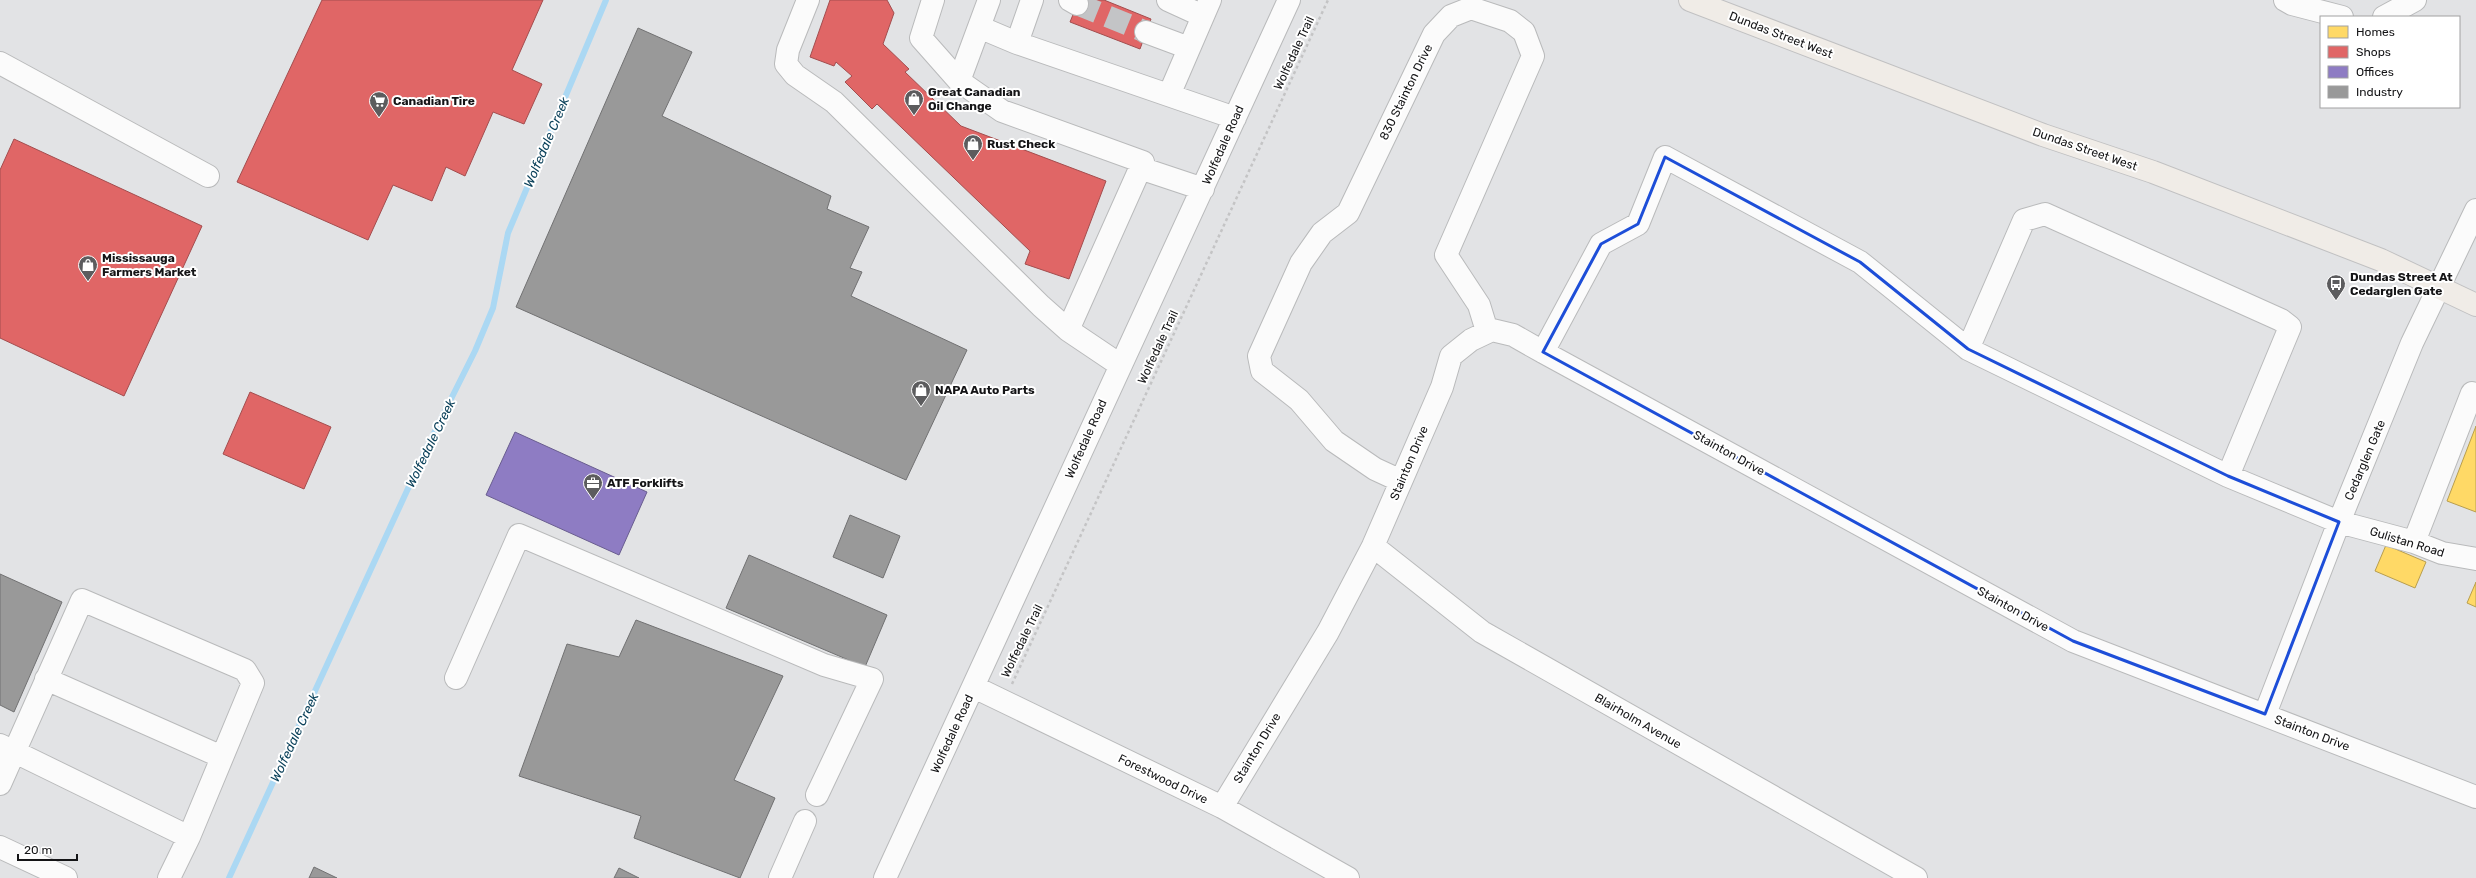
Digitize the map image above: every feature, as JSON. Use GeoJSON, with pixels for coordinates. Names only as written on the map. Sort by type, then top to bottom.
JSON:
{"type":"FeatureCollection","features":[{"type":"Feature","properties":{"kind":"main road","name":"Dundas Street West"},"geometry":{"type":"LineString","coordinates":[[1690,0],[2043,135],[2161,175],[2380,260],[2476,305]]}},
{"type":"Feature","properties":{"kind":"street"},"geometry":{"type":"LineString","coordinates":[[808,0],[788,50],[786,64],[795,75],[834,102],[1068,330],[1120,365]]}},
{"type":"Feature","properties":{"kind":"street"},"geometry":{"type":"LineString","coordinates":[[933,0],[921,38],[959,81],[1002,110],[1143,162],[1068,330]]}},
{"type":"Feature","properties":{"kind":"street"},"geometry":{"type":"LineString","coordinates":[[959,81],[989,0]]}},
{"type":"Feature","properties":{"kind":"street"},"geometry":{"type":"LineString","coordinates":[[1017,43],[1032,0]]}},
{"type":"Feature","properties":{"kind":"street"},"geometry":{"type":"LineString","coordinates":[[1168,0],[1206,8],[1168,95]]}},
{"type":"Feature","properties":{"kind":"street","name":"Wolfedale Road"},"geometry":{"type":"LineString","coordinates":[[885,878],[1289,0]]}},
{"type":"Feature","properties":{"kind":"street"},"geometry":{"type":"LineString","coordinates":[[2285,0],[2292,4],[2338,16]]}},
{"type":"Feature","properties":{"kind":"street"},"geometry":{"type":"LineString","coordinates":[[2386,16],[2415,0]]}},
{"type":"Feature","properties":{"kind":"street","name":"830 Stainton Drive"},"geometry":{"type":"LineString","coordinates":[[1401,481],[1374,470],[1334,441],[1299,400],[1262,371],[1258,356],[1301,264],[1322,233],[1348,213],[1434,34],[1451,16],[1471,8],[1510,21],[1524,32],[1533,56],[1446,255],[1479,305],[1487,331]]}},
{"type":"Feature","properties":{"kind":"street"},"geometry":{"type":"LineString","coordinates":[[979,27],[1017,43],[1235,118]]}},
{"type":"Feature","properties":{"kind":"street"},"geometry":{"type":"LineString","coordinates":[[1146,32],[1189,48]]}},
{"type":"Feature","properties":{"kind":"street"},"geometry":{"type":"LineString","coordinates":[[0,63],[208,176]]}},
{"type":"Feature","properties":{"kind":"street","name":"Gulistan Road"},"geometry":{"type":"LineString","coordinates":[[1543,352],[1601,244],[1638,224],[1665,157],[1860,262],[1968,349],[2228,476],[2339,522],[2414,542],[2442,553],[2476,559]]}},
{"type":"Feature","properties":{"kind":"street"},"geometry":{"type":"LineString","coordinates":[[1140,168],[1203,189]]}},
{"type":"Feature","properties":{"kind":"street","name":"Cedarglen Gate"},"geometry":{"type":"LineString","coordinates":[[2265,714],[2339,522],[2412,343],[2476,210]]}},
{"type":"Feature","properties":{"kind":"street"},"geometry":{"type":"LineString","coordinates":[[1968,349],[2024,220],[2045,214],[2281,320],[2290,327],[2228,476]]}},
{"type":"Feature","properties":{"kind":"street","name":"Stainton Drive"},"geometry":{"type":"LineString","coordinates":[[1222,807],[1328,632],[1373,546],[1442,386],[1451,356],[1471,340],[1487,331],[1492,330],[1513,335],[2073,641],[2265,714],[2476,797]]}},
{"type":"Feature","properties":{"kind":"street"},"geometry":{"type":"LineString","coordinates":[[2414,542],[2472,393]]}},
{"type":"Feature","properties":{"kind":"street"},"geometry":{"type":"LineString","coordinates":[[456,678],[519,535],[824,665],[872,679],[817,795]]}},
{"type":"Feature","properties":{"kind":"street","name":"Blairholm Avenue"},"geometry":{"type":"LineString","coordinates":[[1373,546],[1482,632],[1916,878]]}},
{"type":"Feature","properties":{"kind":"street"},"geometry":{"type":"LineString","coordinates":[[0,784],[8,749],[46,679],[82,600],[245,670],[253,683],[170,878]]}},
{"type":"Feature","properties":{"kind":"street"},"geometry":{"type":"LineString","coordinates":[[46,679],[222,757]]}},
{"type":"Feature","properties":{"kind":"street","name":"Forestwood Drive"},"geometry":{"type":"LineString","coordinates":[[974,687],[1222,807],[1348,878]]}},
{"type":"Feature","properties":{"kind":"street"},"geometry":{"type":"LineString","coordinates":[[8,749],[188,837]]}},
{"type":"Feature","properties":{"kind":"street"},"geometry":{"type":"LineString","coordinates":[[780,878],[805,821]]}},
{"type":"Feature","properties":{"kind":"street"},"geometry":{"type":"LineString","coordinates":[[0,847],[66,878]]}},
{"type":"Feature","properties":{"kind":"path","name":"Wolfedale Trail"},"geometry":{"type":"LineString","coordinates":[[1003,701],[1024,660],[1328,0]]}},
{"type":"Feature","properties":{"kind":"highlighted area"},"geometry":{"type":"Polygon","coordinates":[[[1665,157],[1860,262],[1968,349],[2228,476],[2339,522],[2265,714],[2073,641],[1543,352],[1601,244],[1638,224],[1665,157]]]}},
{"type":"Feature","properties":{"kind":"building: Homes"},"geometry":{"type":"Polygon","coordinates":[[[2476,426],[2476,512],[2447,501],[2476,426]]]}},
{"type":"Feature","properties":{"kind":"building: Homes"},"geometry":{"type":"Polygon","coordinates":[[[2386,545],[2426,562],[2415,588],[2375,571],[2386,545]]]}},
{"type":"Feature","properties":{"kind":"building: Homes"},"geometry":{"type":"Polygon","coordinates":[[[2476,582],[2476,607],[2467,603],[2476,582]]]}},
{"type":"Feature","properties":{"kind":"building: Shops","name":"Canadian Tire"},"geometry":{"type":"Polygon","coordinates":[[[322,0],[543,0],[512,70],[542,84],[524,124],[493,112],[465,176],[446,167],[432,201],[393,185],[368,240],[237,182],[322,0]]]}},
{"type":"Feature","properties":{"kind":"building: Shops"},"geometry":{"type":"Polygon","coordinates":[[[830,0],[887,0],[894,13],[883,44],[909,69],[905,72],[961,126],[1106,181],[1069,279],[1025,264],[1030,251],[877,104],[872,109],[845,82],[852,76],[836,62],[834,66],[810,57],[830,0]]]}},
{"type":"Feature","properties":{"kind":"building: Shops"},"geometry":{"type":"Polygon","coordinates":[[[1079,0],[1104,0],[1151,19],[1140,49],[1070,22],[1079,0]]]}},
{"type":"Feature","properties":{"kind":"building: Shops","name":"Mississauga Farmers Market"},"geometry":{"type":"Polygon","coordinates":[[[14,139],[202,226],[124,396],[0,338],[0,170],[14,139]]]}},
{"type":"Feature","properties":{"kind":"building: Shops"},"geometry":{"type":"Polygon","coordinates":[[[250,392],[331,427],[304,489],[223,454],[250,392]]]}},
{"type":"Feature","properties":{"kind":"building: Offices"},"geometry":{"type":"Polygon","coordinates":[[[515,432],[647,492],[619,555],[486,495],[515,432]]]}},
{"type":"Feature","properties":{"kind":"building: Industry"},"geometry":{"type":"Polygon","coordinates":[[[638,28],[692,52],[662,116],[831,196],[827,209],[869,227],[850,268],[862,272],[851,296],[967,350],[906,480],[516,307],[638,28]]]}},
{"type":"Feature","properties":{"kind":"building: Industry"},"geometry":{"type":"Polygon","coordinates":[[[850,515],[900,536],[883,578],[833,557],[850,515]]]}},
{"type":"Feature","properties":{"kind":"building: Industry"},"geometry":{"type":"Polygon","coordinates":[[[749,555],[887,615],[865,667],[726,608],[749,555]]]}},
{"type":"Feature","properties":{"kind":"building: Industry"},"geometry":{"type":"Polygon","coordinates":[[[0,574],[62,602],[14,712],[0,705],[0,574]]]}},
{"type":"Feature","properties":{"kind":"building: Industry"},"geometry":{"type":"Polygon","coordinates":[[[636,620],[783,676],[734,780],[775,798],[740,878],[634,838],[641,816],[519,776],[567,644],[619,657],[636,620]]]}},
{"type":"Feature","properties":{"kind":"building: Industry"},"geometry":{"type":"Polygon","coordinates":[[[314,867],[337,878],[309,878],[314,867]]]}},
{"type":"Feature","properties":{"kind":"building: Industry"},"geometry":{"type":"Polygon","coordinates":[[[619,868],[639,878],[614,878],[619,868]]]}},
{"type":"Feature","properties":{"kind":"waterway","name":"Wolfedale Creek"},"geometry":{"type":"LineString","coordinates":[[229,878],[428,445],[475,351],[493,308],[508,233],[606,0]]}},
{"type":"Feature","properties":{"kind":"tunnel"},"geometry":{"type":"LineString","coordinates":[[1077,4],[1146,32]]}},
{"type":"Feature","properties":{"kind":"place","name":"Great Canadian Oil Change"},"geometry":{"type":"Point","coordinates":[914,116]}},
{"type":"Feature","properties":{"kind":"place","name":"Canadian Tire"},"geometry":{"type":"Point","coordinates":[379,118]}},
{"type":"Feature","properties":{"kind":"place","name":"Rust Check"},"geometry":{"type":"Point","coordinates":[973,161]}},
{"type":"Feature","properties":{"kind":"place","name":"Mississauga Farmers Market"},"geometry":{"type":"Point","coordinates":[88,282]}},
{"type":"Feature","properties":{"kind":"place","name":"Dundas Street At Cedarglen Gate"},"geometry":{"type":"Point","coordinates":[2336,301]}},
{"type":"Feature","properties":{"kind":"place","name":"NAPA Auto Parts"},"geometry":{"type":"Point","coordinates":[921,407]}},
{"type":"Feature","properties":{"kind":"place","name":"ATF Forklifts"},"geometry":{"type":"Point","coordinates":[593,500]}}]}
